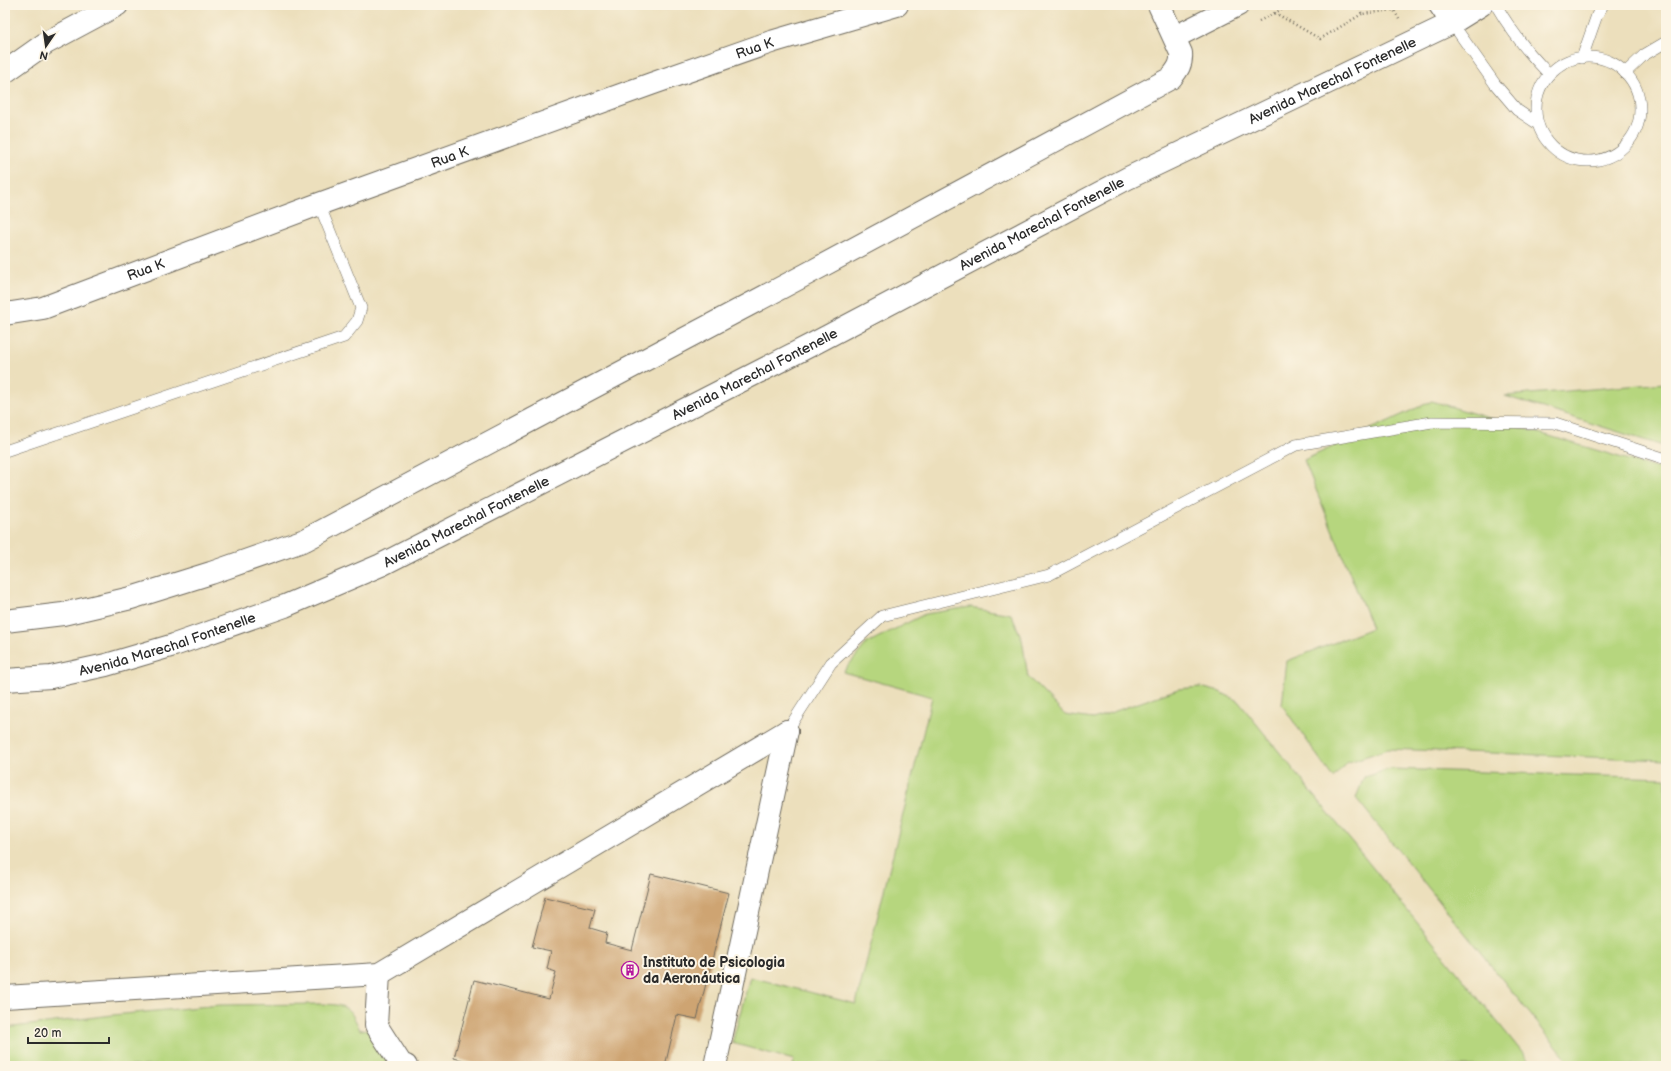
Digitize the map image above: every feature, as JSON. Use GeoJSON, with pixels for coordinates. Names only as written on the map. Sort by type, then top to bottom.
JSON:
{"type":"FeatureCollection","features":[{"type":"Feature","properties":{"kind":"street"},"geometry":{"type":"LineString","coordinates":[[5,72],[46,43],[117,5]]}},
{"type":"Feature","properties":{"kind":"street","name":"Rua K"},"geometry":{"type":"LineString","coordinates":[[5,314],[43,308],[319,204],[771,42],[897,5]]}},
{"type":"Feature","properties":{"kind":"street"},"geometry":{"type":"LineString","coordinates":[[5,621],[63,614],[131,598],[211,573],[305,540],[807,274],[1171,78],[1179,68],[1182,60],[1178,45],[1159,5]]}},
{"type":"Feature","properties":{"kind":"street"},"geometry":{"type":"LineString","coordinates":[[1178,45],[1238,5]]}},
{"type":"Feature","properties":{"kind":"street","name":"Avenida Marechal Fontenelle"},"geometry":{"type":"LineString","coordinates":[[5,680],[51,677],[106,665],[174,645],[285,606],[381,565],[813,344],[1128,178],[1414,41],[1446,14],[1481,5]]}},
{"type":"Feature","properties":{"kind":"street"},"geometry":{"type":"LineString","coordinates":[[5,997],[379,974],[787,731]]}},
{"type":"Feature","properties":{"kind":"street"},"geometry":{"type":"LineString","coordinates":[[715,1066],[787,731]]}},
{"type":"Feature","properties":{"kind":"street"},"geometry":{"type":"LineString","coordinates":[[379,974],[376,1026],[401,1064],[406,1066]]}},
{"type":"Feature","properties":{"kind":"lane"},"geometry":{"type":"LineString","coordinates":[[1496,5],[1529,54],[1549,74]]}},
{"type":"Feature","properties":{"kind":"lane"},"geometry":{"type":"LineString","coordinates":[[1582,58],[1597,15],[1603,5]]}},
{"type":"Feature","properties":{"kind":"lane"},"geometry":{"type":"LineString","coordinates":[[1446,14],[1495,84],[1517,110],[1538,124]]}},
{"type":"Feature","properties":{"kind":"lane"},"geometry":{"type":"LineString","coordinates":[[1625,73],[1644,55],[1666,42]]}},
{"type":"Feature","properties":{"kind":"lane"},"geometry":{"type":"LineString","coordinates":[[1582,58],[1605,61],[1613,64],[1625,73],[1635,88],[1639,104],[1638,120],[1632,136],[1621,149],[1606,158],[1590,161],[1573,159],[1557,152],[1545,140],[1538,124],[1535,107],[1539,89],[1549,74],[1564,63],[1582,58]]}},
{"type":"Feature","properties":{"kind":"lane"},"geometry":{"type":"LineString","coordinates":[[5,451],[344,337],[357,321],[361,308],[319,204]]}},
{"type":"Feature","properties":{"kind":"lane"},"geometry":{"type":"LineString","coordinates":[[787,731],[831,663],[882,616],[1049,575],[1296,445],[1432,422],[1555,423],[1666,459]]}},
{"type":"Feature","properties":{"kind":"path"},"geometry":{"type":"LineString","coordinates":[[1289,5],[1274,13],[1320,39],[1362,14],[1394,10],[1414,41]]}},
{"type":"Feature","properties":{"kind":"path"},"geometry":{"type":"LineString","coordinates":[[1356,5],[1362,14]]}},
{"type":"Feature","properties":{"kind":"green space"},"geometry":{"type":"Polygon","coordinates":[[[1666,383],[1666,447],[1505,396],[1666,383]]]}},
{"type":"Feature","properties":{"kind":"green space"},"geometry":{"type":"Polygon","coordinates":[[[1432,401],[1666,471],[1666,760],[1388,749],[1346,763],[1333,778],[1282,705],[1287,661],[1372,628],[1304,460],[1432,401]]]}},
{"type":"Feature","properties":{"kind":"green space"},"geometry":{"type":"Polygon","coordinates":[[[970,607],[1011,614],[1022,639],[1028,677],[1065,715],[1093,719],[1178,689],[1200,687],[1220,692],[1238,701],[1533,1066],[793,1066],[794,1060],[732,1043],[750,977],[856,1004],[932,697],[843,672],[867,643],[925,614],[970,607]]]}},
{"type":"Feature","properties":{"kind":"green space"},"geometry":{"type":"Polygon","coordinates":[[[1390,769],[1666,778],[1666,1066],[1572,1066],[1356,798],[1364,777],[1390,769]]]}},
{"type":"Feature","properties":{"kind":"green space"},"geometry":{"type":"Polygon","coordinates":[[[321,1004],[342,1006],[350,1011],[360,1030],[368,1029],[389,1066],[5,1066],[5,1028],[113,1015],[220,1005],[321,1004]]]}},
{"type":"Feature","properties":{"kind":"building","name":"Instituto de Psicologia da Aeronáutica"},"geometry":{"type":"Polygon","coordinates":[[[651,874],[729,893],[697,1019],[677,1015],[665,1066],[485,1066],[454,1058],[474,980],[549,999],[556,972],[547,969],[551,951],[532,947],[545,897],[595,909],[590,928],[607,933],[605,943],[632,950],[651,874]]]}},
{"type":"Feature","properties":{"kind":"place","name":"Instituto de Psicologia da Aeronáutica"},"geometry":{"type":"Point","coordinates":[630,970]}}]}
